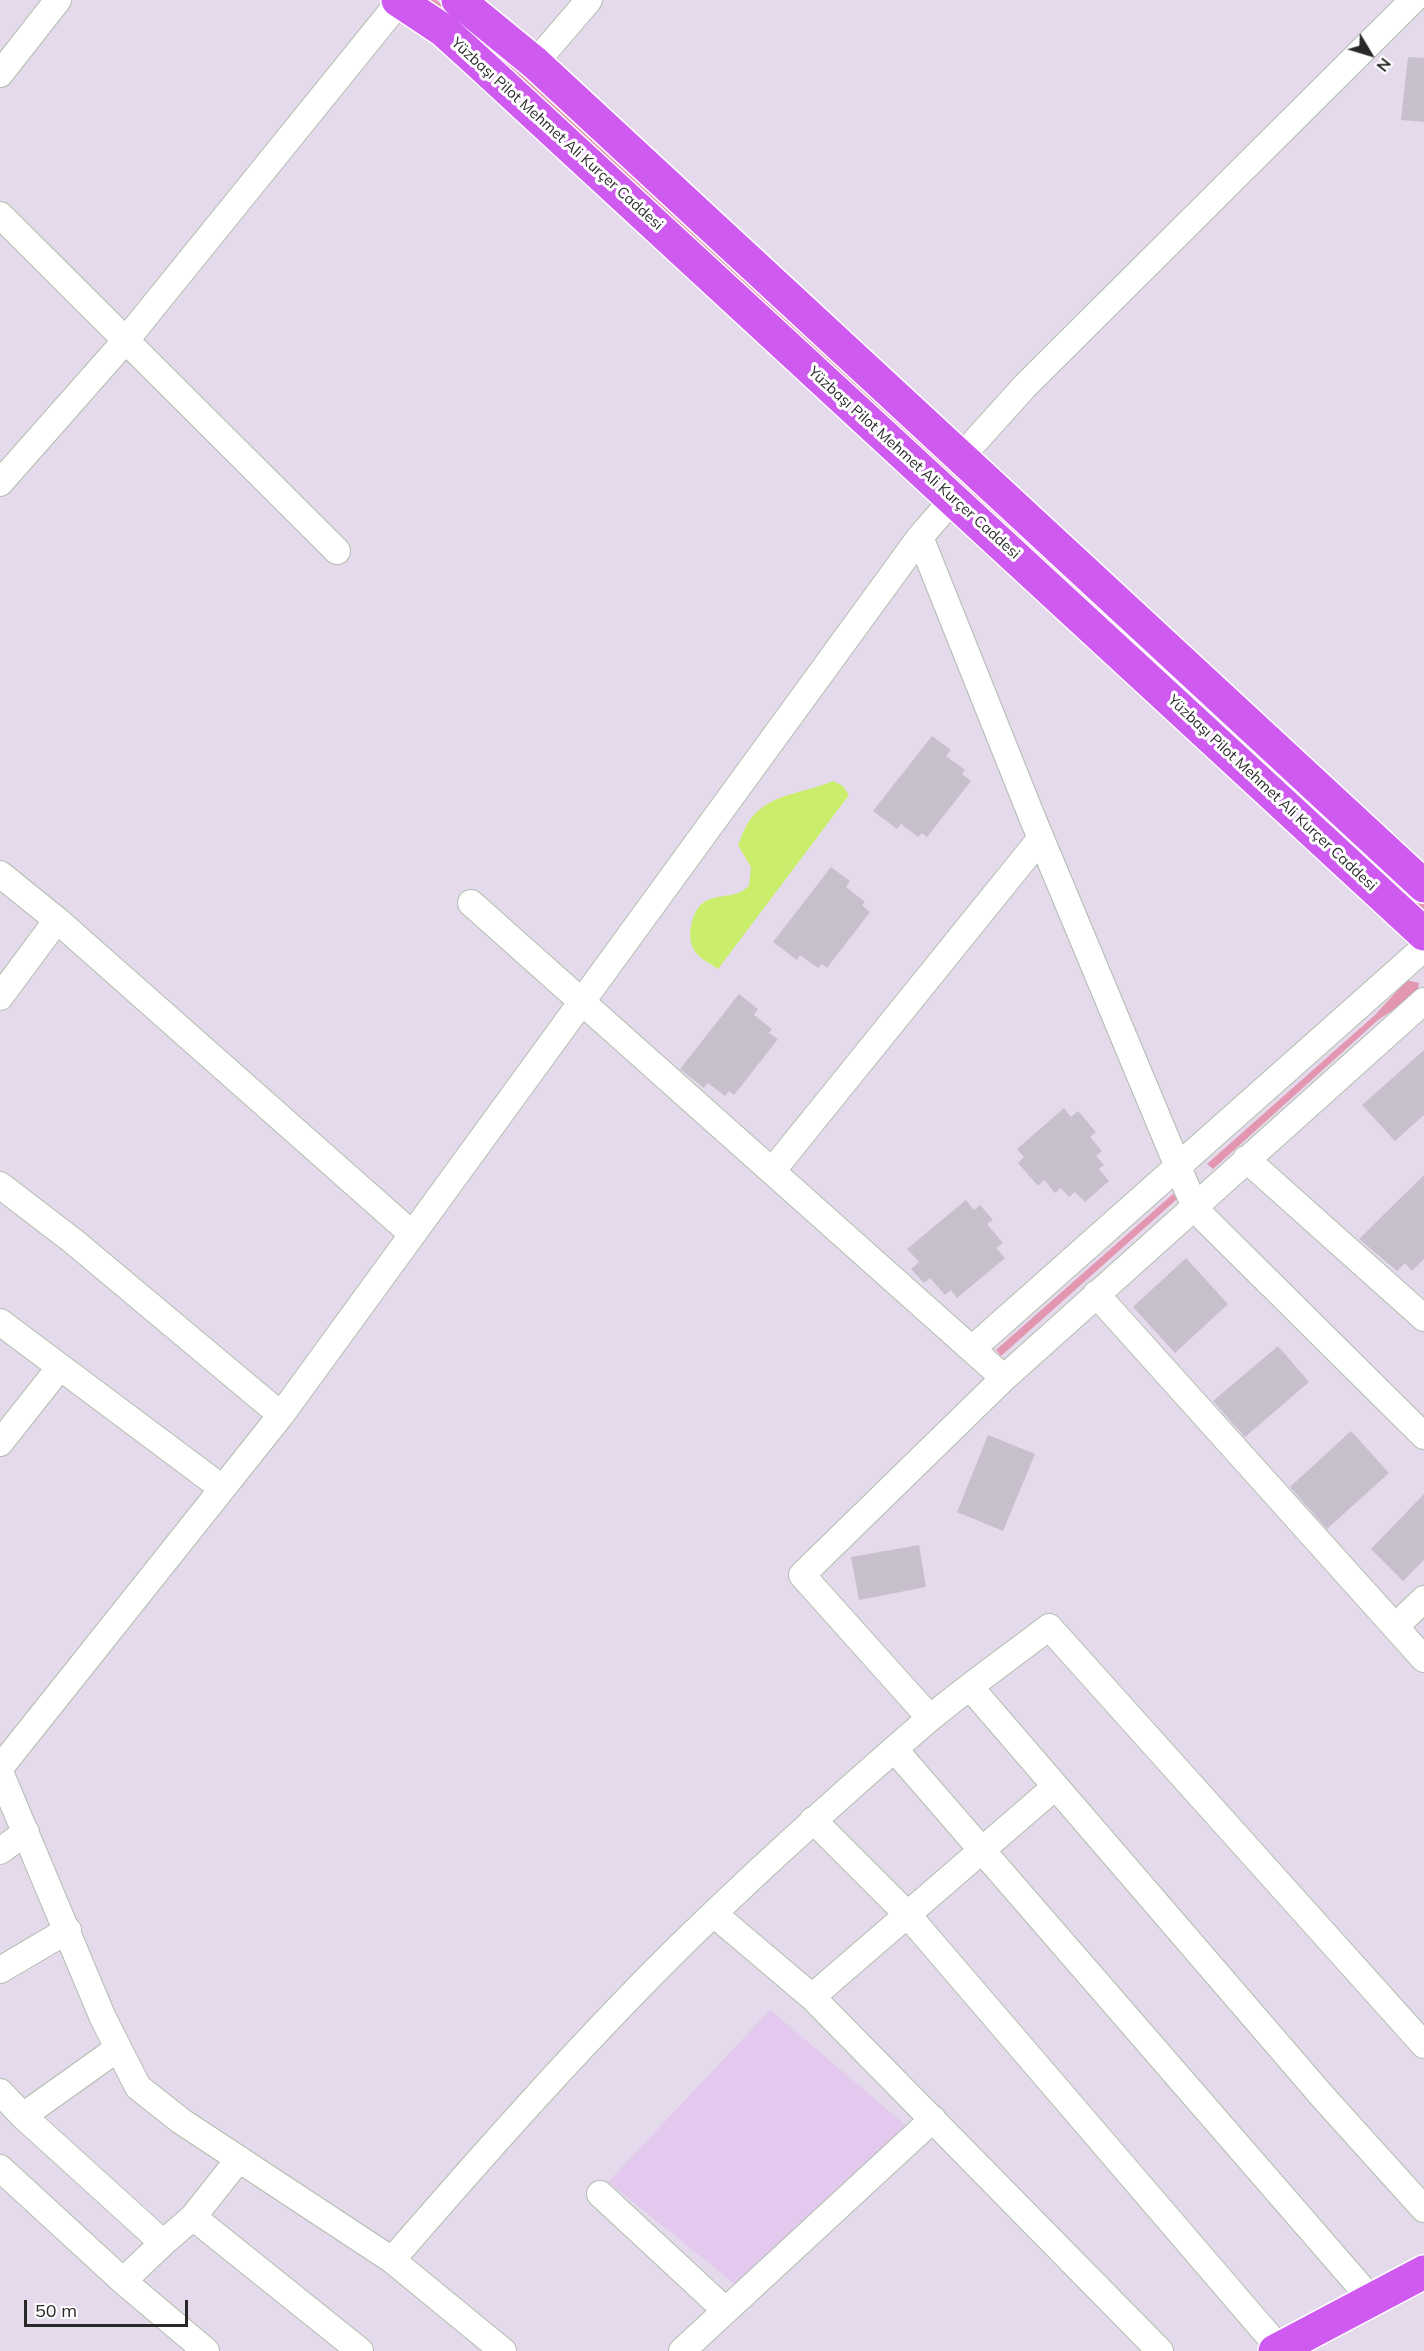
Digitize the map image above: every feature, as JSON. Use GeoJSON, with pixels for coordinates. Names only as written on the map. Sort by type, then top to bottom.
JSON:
{"type":"FeatureCollection","features":[{"type":"Feature","properties":{"kind":"main road","name":"Yüzbaşı Pilot Mehmet Ali Kurçer Caddesi"},"geometry":{"type":"LineString","coordinates":[[399,0],[443,30],[474,58],[954,498],[1424,934]]}},
{"type":"Feature","properties":{"kind":"main road"},"geometry":{"type":"LineString","coordinates":[[458,0],[535,63],[1424,885]]}},
{"type":"Feature","properties":{"kind":"main road"},"geometry":{"type":"LineString","coordinates":[[1278,2350],[1424,2271]]}},
{"type":"Feature","properties":{"kind":"street"},"geometry":{"type":"LineString","coordinates":[[0,74],[58,0]]}},
{"type":"Feature","properties":{"kind":"street"},"geometry":{"type":"LineString","coordinates":[[0,483],[126,340],[399,0]]}},
{"type":"Feature","properties":{"kind":"street"},"geometry":{"type":"LineString","coordinates":[[535,63],[589,0]]}},
{"type":"Feature","properties":{"kind":"street"},"geometry":{"type":"LineString","coordinates":[[962,457],[1025,386],[1413,0]]}},
{"type":"Feature","properties":{"kind":"street"},"geometry":{"type":"LineString","coordinates":[[0,215],[338,551]]}},
{"type":"Feature","properties":{"kind":"street"},"geometry":{"type":"LineString","coordinates":[[503,2351],[392,2260],[181,2121],[138,2087],[117,2049],[0,1770],[281,1415],[920,537],[954,498]]}},
{"type":"Feature","properties":{"kind":"street"},"geometry":{"type":"LineString","coordinates":[[920,537],[1041,837],[1196,1210],[1424,1436]]}},
{"type":"Feature","properties":{"kind":"street"},"geometry":{"type":"LineString","coordinates":[[773,1170],[1041,837]]}},
{"type":"Feature","properties":{"kind":"street"},"geometry":{"type":"LineString","coordinates":[[0,874],[57,920],[412,1234]]}},
{"type":"Feature","properties":{"kind":"street"},"geometry":{"type":"LineString","coordinates":[[471,903],[1004,1378]]}},
{"type":"Feature","properties":{"kind":"street"},"geometry":{"type":"LineString","coordinates":[[0,997],[57,920]]}},
{"type":"Feature","properties":{"kind":"street"},"geometry":{"type":"LineString","coordinates":[[972,1349],[1424,948]]}},
{"type":"Feature","properties":{"kind":"street"},"geometry":{"type":"LineString","coordinates":[[930,1718],[802,1575],[1004,1378],[1194,1205],[1424,1001]]}},
{"type":"Feature","properties":{"kind":"street"},"geometry":{"type":"LineString","coordinates":[[1246,1159],[1424,1318]]}},
{"type":"Feature","properties":{"kind":"street"},"geometry":{"type":"LineString","coordinates":[[0,1185],[73,1241],[281,1415]]}},
{"type":"Feature","properties":{"kind":"street"},"geometry":{"type":"LineString","coordinates":[[1096,1294],[1424,1659]]}},
{"type":"Feature","properties":{"kind":"street"},"geometry":{"type":"LineString","coordinates":[[0,1322],[222,1488]]}},
{"type":"Feature","properties":{"kind":"street"},"geometry":{"type":"LineString","coordinates":[[0,1443],[60,1367]]}},
{"type":"Feature","properties":{"kind":"street"},"geometry":{"type":"LineString","coordinates":[[1396,1626],[1424,1599]]}},
{"type":"Feature","properties":{"kind":"street"},"geometry":{"type":"LineString","coordinates":[[392,2260],[497,2139],[670,1957],[714,1914],[813,1820],[930,1718],[1049,1627],[1424,2045]]}},
{"type":"Feature","properties":{"kind":"street"},"geometry":{"type":"LineString","coordinates":[[970,1687],[1424,2209]]}},
{"type":"Feature","properties":{"kind":"street"},"geometry":{"type":"LineString","coordinates":[[895,1750],[1371,2299]]}},
{"type":"Feature","properties":{"kind":"street"},"geometry":{"type":"LineString","coordinates":[[812,1997],[906,1913],[984,1850],[1055,1787]]}},
{"type":"Feature","properties":{"kind":"street"},"geometry":{"type":"LineString","coordinates":[[813,1820],[906,1913],[1278,2350]]}},
{"type":"Feature","properties":{"kind":"street"},"geometry":{"type":"LineString","coordinates":[[0,1851],[26,1832]]}},
{"type":"Feature","properties":{"kind":"street"},"geometry":{"type":"LineString","coordinates":[[714,1914],[812,1997],[1160,2351]]}},
{"type":"Feature","properties":{"kind":"street"},"geometry":{"type":"LineString","coordinates":[[0,1970],[68,1930]]}},
{"type":"Feature","properties":{"kind":"street"},"geometry":{"type":"LineString","coordinates":[[23,2116],[117,2049]]}},
{"type":"Feature","properties":{"kind":"street"},"geometry":{"type":"LineString","coordinates":[[0,2092],[23,2116],[163,2243]]}},
{"type":"Feature","properties":{"kind":"street"},"geometry":{"type":"LineString","coordinates":[[682,2351],[724,2309],[933,2119]]}},
{"type":"Feature","properties":{"kind":"street"},"geometry":{"type":"LineString","coordinates":[[123,2281],[193,2217],[239,2159]]}},
{"type":"Feature","properties":{"kind":"street"},"geometry":{"type":"LineString","coordinates":[[0,2168],[123,2281],[206,2351]]}},
{"type":"Feature","properties":{"kind":"street"},"geometry":{"type":"LineString","coordinates":[[600,2194],[724,2309]]}},
{"type":"Feature","properties":{"kind":"street"},"geometry":{"type":"LineString","coordinates":[[193,2217],[360,2351]]}},
{"type":"Feature","properties":{"kind":"shaded area"},"geometry":{"type":"Polygon","coordinates":[[[423,0],[436,0],[486,37],[1424,903],[1424,915],[423,0]]]}},
{"type":"Feature","properties":{"kind":"shaded area"},"geometry":{"type":"Polygon","coordinates":[[[833,781],[843,786],[849,795],[718,969],[704,960],[695,952],[691,942],[692,920],[704,902],[715,897],[735,894],[749,886],[751,867],[738,845],[751,819],[761,808],[780,798],[833,781]]]}},
{"type":"Feature","properties":{"kind":"shaded area"},"geometry":{"type":"Polygon","coordinates":[[[1407,980],[1419,983],[1417,994],[1378,1020],[1213,1169],[1207,1164],[1375,1015],[1407,980]]]}},
{"type":"Feature","properties":{"kind":"shaded area"},"geometry":{"type":"Polygon","coordinates":[[[1173,1194],[1177,1199],[1001,1356],[996,1350],[1173,1194]]]}},
{"type":"Feature","properties":{"kind":"shaded area"},"geometry":{"type":"Polygon","coordinates":[[[770,2010],[909,2128],[735,2284],[608,2182],[770,2010]]]}},
{"type":"Feature","properties":{"kind":"building"},"geometry":{"type":"Polygon","coordinates":[[[1408,57],[1424,58],[1424,122],[1401,120],[1408,57]]]}},
{"type":"Feature","properties":{"kind":"building"},"geometry":{"type":"Polygon","coordinates":[[[932,736],[951,750],[946,756],[965,770],[962,774],[971,781],[927,837],[922,833],[918,837],[901,824],[897,829],[873,811],[932,736]]]}},
{"type":"Feature","properties":{"kind":"building"},"geometry":{"type":"Polygon","coordinates":[[[831,867],[850,881],[846,887],[865,902],[862,905],[870,912],[827,968],[822,964],[818,968],[800,955],[797,960],[773,942],[831,867]]]}},
{"type":"Feature","properties":{"kind":"building"},"geometry":{"type":"Polygon","coordinates":[[[739,994],[758,1009],[754,1015],[772,1029],[769,1033],[778,1039],[734,1095],[729,1091],[725,1096],[708,1083],[704,1088],[680,1069],[739,994]]]}},
{"type":"Feature","properties":{"kind":"building"},"geometry":{"type":"Polygon","coordinates":[[[1424,1050],[1424,1115],[1395,1141],[1362,1105],[1424,1050]]]}},
{"type":"Feature","properties":{"kind":"building"},"geometry":{"type":"Polygon","coordinates":[[[1064,1108],[1071,1117],[1078,1111],[1096,1132],[1090,1137],[1102,1151],[1096,1156],[1104,1165],[1099,1169],[1109,1181],[1085,1202],[1075,1192],[1069,1197],[1061,1188],[1055,1193],[1044,1180],[1038,1186],[1018,1163],[1024,1157],[1017,1149],[1064,1108]]]}},
{"type":"Feature","properties":{"kind":"building"},"geometry":{"type":"Polygon","coordinates":[[[1424,1175],[1424,1259],[1412,1271],[1405,1263],[1397,1271],[1359,1239],[1424,1175]]]}},
{"type":"Feature","properties":{"kind":"building"},"geometry":{"type":"Polygon","coordinates":[[[966,1200],[974,1210],[980,1205],[993,1220],[987,1224],[1003,1243],[996,1248],[1005,1258],[957,1298],[951,1290],[945,1295],[930,1278],[924,1283],[911,1269],[919,1262],[907,1249],[966,1200]]]}},
{"type":"Feature","properties":{"kind":"building"},"geometry":{"type":"Polygon","coordinates":[[[1186,1258],[1228,1304],[1175,1353],[1133,1307],[1186,1258]]]}},
{"type":"Feature","properties":{"kind":"building"},"geometry":{"type":"Polygon","coordinates":[[[1278,1346],[1309,1382],[1245,1437],[1213,1401],[1278,1346]]]}},
{"type":"Feature","properties":{"kind":"building"},"geometry":{"type":"Polygon","coordinates":[[[1351,1431],[1389,1473],[1327,1529],[1290,1487],[1351,1431]]]}},
{"type":"Feature","properties":{"kind":"building"},"geometry":{"type":"Polygon","coordinates":[[[988,1435],[1035,1454],[1003,1531],[957,1512],[988,1435]]]}},
{"type":"Feature","properties":{"kind":"building"},"geometry":{"type":"Polygon","coordinates":[[[1424,1494],[1424,1560],[1403,1581],[1371,1549],[1424,1494]]]}},
{"type":"Feature","properties":{"kind":"building"},"geometry":{"type":"Polygon","coordinates":[[[919,1545],[926,1587],[859,1600],[851,1557],[919,1545]]]}}]}
